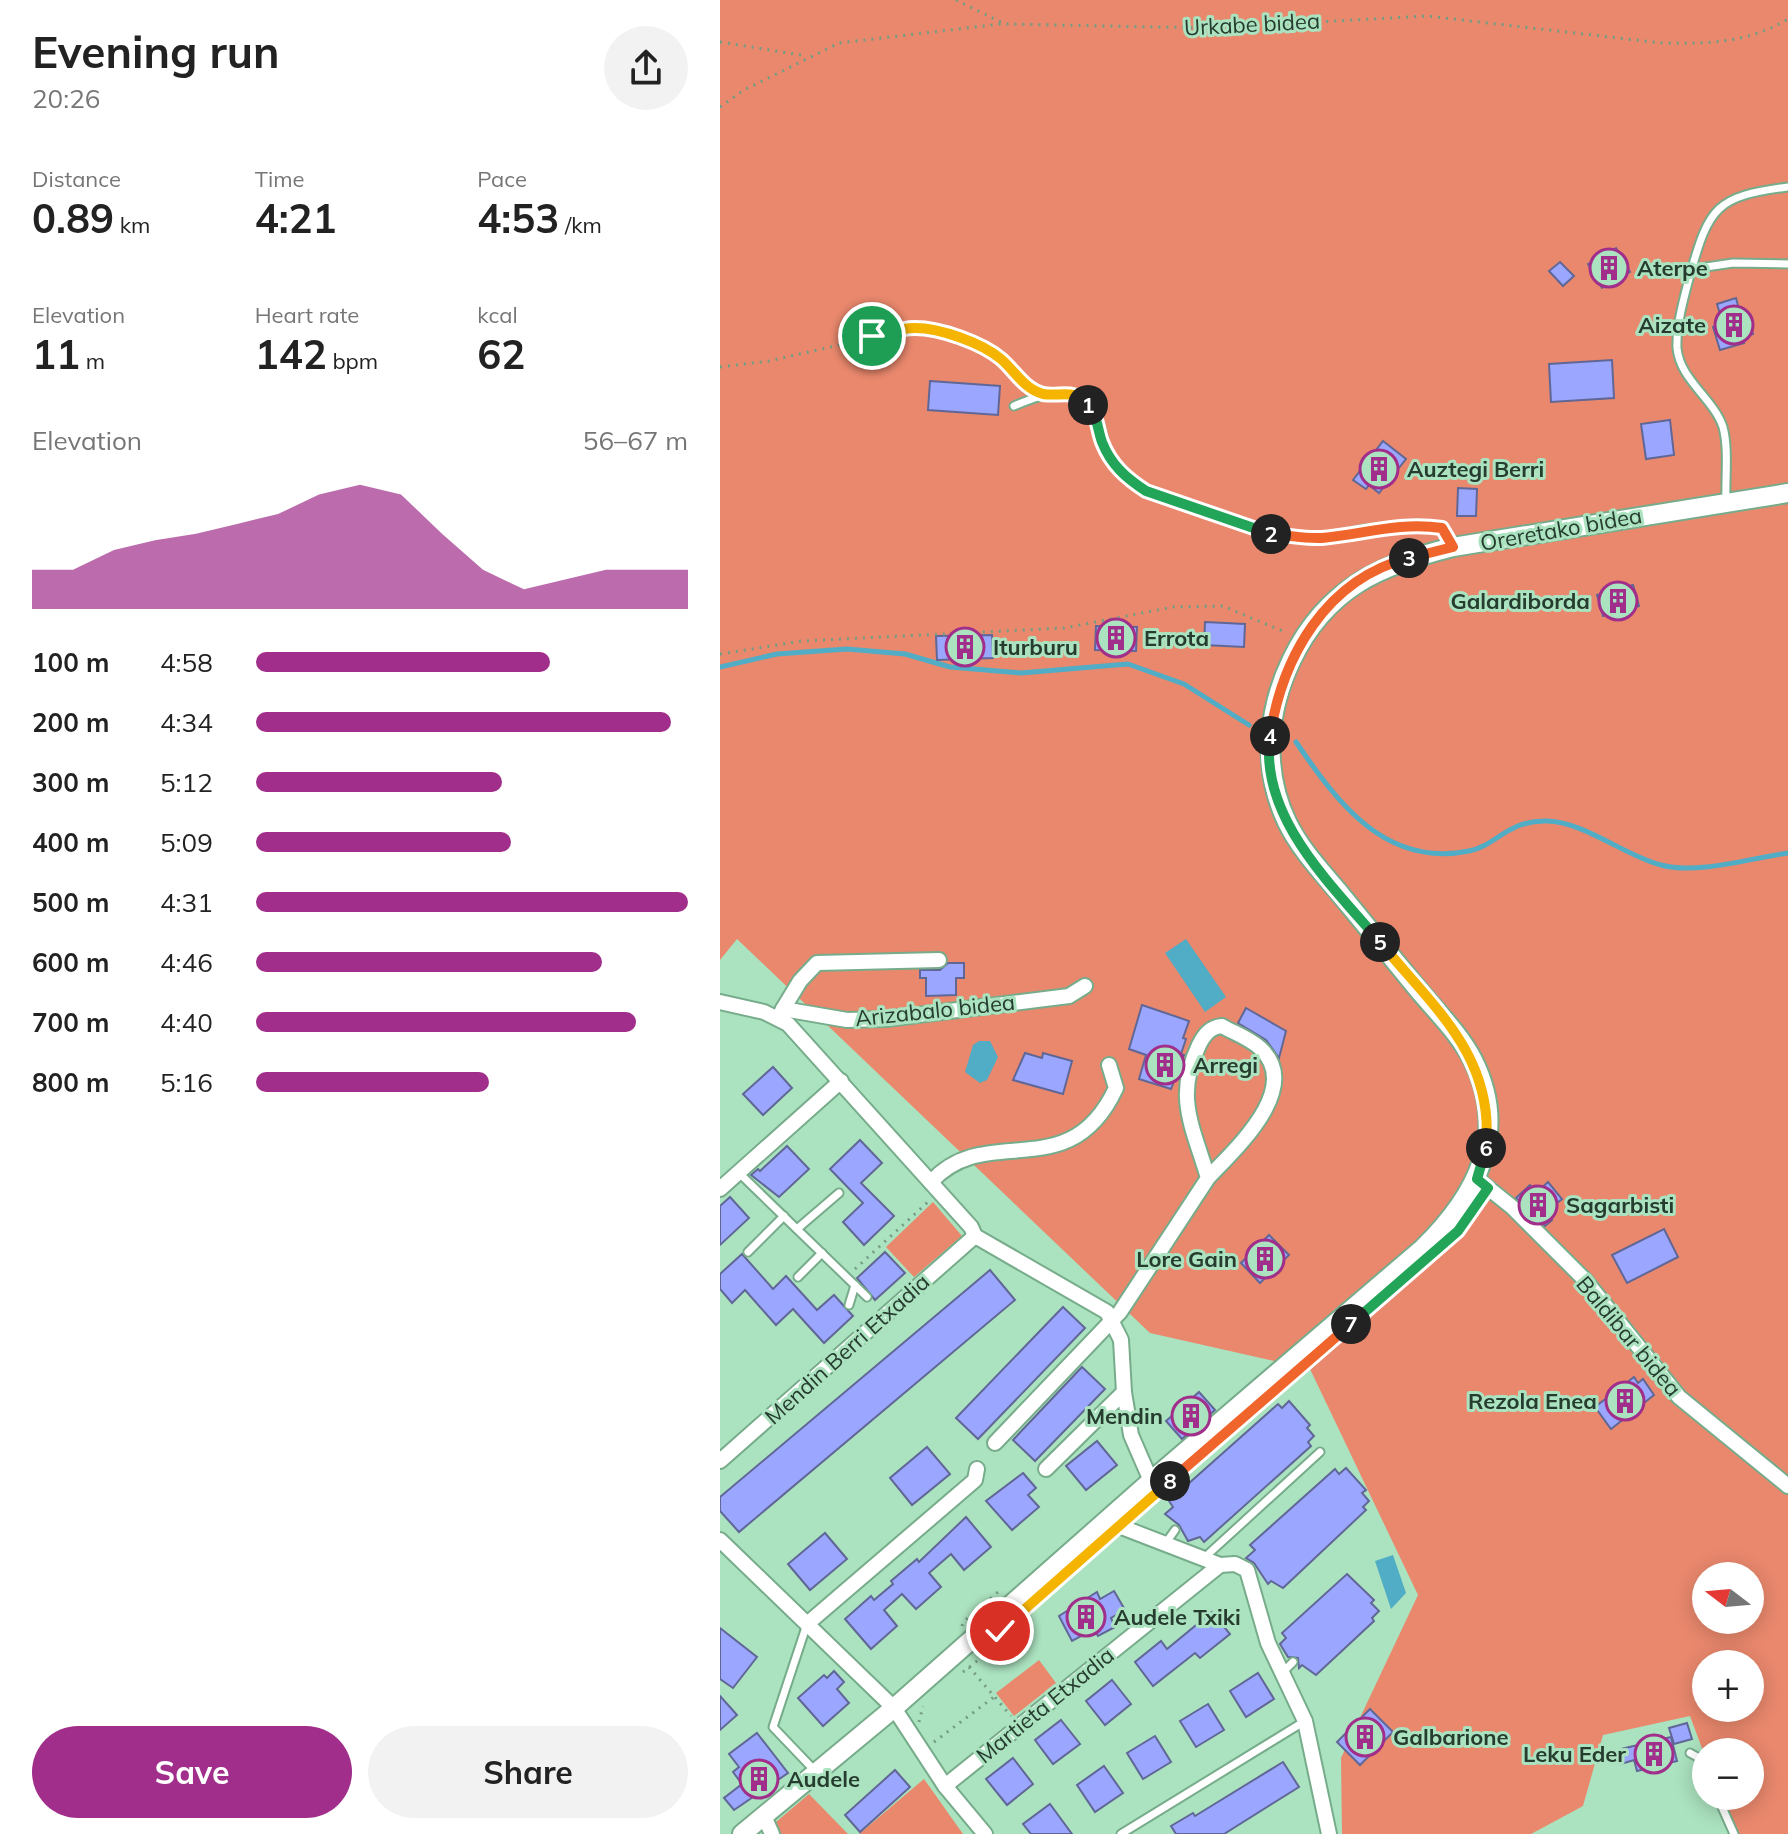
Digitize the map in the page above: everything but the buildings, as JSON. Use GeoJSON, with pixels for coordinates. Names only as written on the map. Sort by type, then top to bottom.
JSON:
{"type":"FeatureCollection","features":[{"type":"Feature","properties":{"kind":"main road","name":"Oreretako bidea"},"geometry":{"type":"LineString","coordinates":[[742,1834],[894,1708],[1151,1481],[1423,1248],[1455,1217],[1477,1179],[1488,1122],[1487,1101],[1473,1059],[1311,860],[1287,821],[1275,784],[1269,745],[1282,679],[1301,640],[1350,586],[1400,560],[1453,547],[1788,493]]}},
{"type":"Feature","properties":{"kind":"street"},"geometry":{"type":"LineString","coordinates":[[939,960],[817,963],[800,981],[781,1013],[971,1227],[975,1236],[1097,1304],[1112,1321],[1121,1340],[1124,1392],[1131,1435],[1151,1481]]}},
{"type":"Feature","properties":{"kind":"street","name":"Arizabalo bidea"},"geometry":{"type":"LineString","coordinates":[[720,1002],[847,1020],[886,1019],[1069,996],[1085,986]]}},
{"type":"Feature","properties":{"kind":"street"},"geometry":{"type":"LineString","coordinates":[[995,1443],[1112,1321],[1208,1178],[1258,1126],[1273,1080],[1272,1067],[1262,1050],[1222,1026],[1216,1027],[1202,1039],[1191,1063],[1184,1096],[1208,1178]]}},
{"type":"Feature","properties":{"kind":"street"},"geometry":{"type":"LineString","coordinates":[[935,1186],[945,1166],[962,1157],[1043,1149],[1080,1135],[1097,1121],[1116,1088],[1109,1065]]}},
{"type":"Feature","properties":{"kind":"street"},"geometry":{"type":"LineString","coordinates":[[720,1189],[841,1081]]}},
{"type":"Feature","properties":{"kind":"street","name":"Baldibar bidea"},"geometry":{"type":"LineString","coordinates":[[1477,1179],[1512,1207],[1584,1279],[1679,1397],[1788,1486]]}},
{"type":"Feature","properties":{"kind":"street","name":"Mendin Berri Etxadia"},"geometry":{"type":"LineString","coordinates":[[720,1461],[975,1236]]}},
{"type":"Feature","properties":{"kind":"street"},"geometry":{"type":"LineString","coordinates":[[1046,1469],[1124,1392]]}},
{"type":"Feature","properties":{"kind":"street"},"geometry":{"type":"LineString","coordinates":[[807,1624],[975,1480],[977,1469]]}},
{"type":"Feature","properties":{"kind":"street"},"geometry":{"type":"LineString","coordinates":[[1106,1521],[1220,1565],[1235,1564],[1247,1570],[1254,1579],[1268,1643],[1287,1667],[1305,1721],[1329,1834]]}},
{"type":"Feature","properties":{"kind":"street"},"geometry":{"type":"LineString","coordinates":[[720,1540],[894,1708],[945,1786],[985,1834]]}},
{"type":"Feature","properties":{"kind":"street","name":"Martieta Etxadia"},"geometry":{"type":"LineString","coordinates":[[945,1786],[1220,1565]]}},
{"type":"Feature","properties":{"kind":"street"},"geometry":{"type":"LineString","coordinates":[[764,1816],[772,1834]]}},
{"type":"Feature","properties":{"kind":"lane"},"geometry":{"type":"LineString","coordinates":[[1726,501],[1723,429],[1713,406],[1687,375],[1677,349],[1683,302],[1705,223],[1731,200],[1748,192],[1788,187]]}},
{"type":"Feature","properties":{"kind":"lane"},"geometry":{"type":"LineString","coordinates":[[1692,269],[1733,263],[1788,264]]}},
{"type":"Feature","properties":{"kind":"lane"},"geometry":{"type":"LineString","coordinates":[[1014,406],[1043,394],[1065,391],[1084,399],[1097,416],[1102,441],[1115,467],[1146,491],[1266,534],[1321,538],[1365,529],[1418,524],[1442,528],[1453,547]]}},
{"type":"Feature","properties":{"kind":"lane"},"geometry":{"type":"LineString","coordinates":[[738,1172],[867,1297]]}},
{"type":"Feature","properties":{"kind":"lane"},"geometry":{"type":"LineString","coordinates":[[797,1229],[839,1193]]}},
{"type":"Feature","properties":{"kind":"lane"},"geometry":{"type":"LineString","coordinates":[[748,1252],[784,1216]]}},
{"type":"Feature","properties":{"kind":"lane"},"geometry":{"type":"LineString","coordinates":[[798,1277],[822,1253]]}},
{"type":"Feature","properties":{"kind":"lane"},"geometry":{"type":"LineString","coordinates":[[849,1305],[855,1285]]}},
{"type":"Feature","properties":{"kind":"lane"},"geometry":{"type":"LineString","coordinates":[[1204,1558],[1320,1452]]}},
{"type":"Feature","properties":{"kind":"lane"},"geometry":{"type":"LineString","coordinates":[[1165,1544],[1175,1530]]}},
{"type":"Feature","properties":{"kind":"lane"},"geometry":{"type":"LineString","coordinates":[[807,1624],[773,1727],[818,1773]]}},
{"type":"Feature","properties":{"kind":"lane"},"geometry":{"type":"LineString","coordinates":[[1121,1834],[1305,1721]]}},
{"type":"Feature","properties":{"kind":"lane"},"geometry":{"type":"LineString","coordinates":[[1723,1810],[1734,1834]]}},
{"type":"Feature","properties":{"kind":"path","name":"Urkabe bidea"},"geometry":{"type":"LineString","coordinates":[[956,0],[1005,24],[1209,28],[1427,16],[1662,43],[1699,44],[1762,35],[1788,19]]}},
{"type":"Feature","properties":{"kind":"path"},"geometry":{"type":"LineString","coordinates":[[720,107],[744,90],[839,43],[1005,24]]}},
{"type":"Feature","properties":{"kind":"path"},"geometry":{"type":"LineString","coordinates":[[720,42],[810,56]]}},
{"type":"Feature","properties":{"kind":"path"},"geometry":{"type":"LineString","coordinates":[[720,367],[769,361],[914,328],[933,331],[985,350],[1001,359],[1024,383],[1043,394]]}},
{"type":"Feature","properties":{"kind":"path"},"geometry":{"type":"LineString","coordinates":[[720,654],[802,641],[1064,628],[1173,607],[1223,606],[1301,640]]}},
{"type":"Feature","properties":{"kind":"path"},"geometry":{"type":"LineString","coordinates":[[847,1277],[935,1186]]}},
{"type":"Feature","properties":{"kind":"path"},"geometry":{"type":"LineString","coordinates":[[960,1674],[991,1650],[1000,1631]]}},
{"type":"Feature","properties":{"kind":"path"},"geometry":{"type":"LineString","coordinates":[[969,1667],[1015,1720]]}},
{"type":"Feature","properties":{"kind":"path"},"geometry":{"type":"LineString","coordinates":[[918,1731],[924,1713],[923,1696]]}},
{"type":"Feature","properties":{"kind":"path"},"geometry":{"type":"LineString","coordinates":[[928,1746],[994,1697]]}},
{"type":"Feature","properties":{"kind":"shaded area"},"geometry":{"type":"Polygon","coordinates":[[[720,0],[1788,0],[1788,1834],[1734,1834],[1725,1810],[1764,1810],[1764,1738],[1698,1738],[1692,1722],[1764,1722],[1764,1650],[1692,1650],[1692,1721],[1690,1716],[1603,1735],[1583,1806],[1531,1834],[1342,1834],[1341,1758],[1418,1595],[1310,1369],[1150,1333],[737,939],[720,960],[720,0]]]}},
{"type":"Feature","properties":{"kind":"shaded area"},"geometry":{"type":"Polygon","coordinates":[[[933,1202],[962,1236],[914,1277],[886,1247],[933,1202]]]}},
{"type":"Feature","properties":{"kind":"shaded area"},"geometry":{"type":"Polygon","coordinates":[[[1039,1660],[1056,1683],[1014,1716],[996,1693],[1039,1660]]]}},
{"type":"Feature","properties":{"kind":"shaded area"},"geometry":{"type":"Polygon","coordinates":[[[924,1779],[963,1834],[859,1834],[924,1779]]]}},
{"type":"Feature","properties":{"kind":"shaded area"},"geometry":{"type":"Polygon","coordinates":[[[809,1794],[848,1834],[762,1834],[809,1794]]]}},
{"type":"Feature","properties":{"kind":"water"},"geometry":{"type":"Polygon","coordinates":[[[1186,939],[1226,997],[1205,1012],[1165,953],[1186,939]]]}},
{"type":"Feature","properties":{"kind":"water"},"geometry":{"type":"Polygon","coordinates":[[[979,1041],[990,1041],[998,1057],[987,1080],[980,1083],[965,1072],[973,1045],[979,1041]]]}},
{"type":"Feature","properties":{"kind":"water"},"geometry":{"type":"Polygon","coordinates":[[[1393,1555],[1406,1593],[1391,1609],[1375,1561],[1393,1555]]]}},
{"type":"Feature","properties":{"kind":"waterway"},"geometry":{"type":"LineString","coordinates":[[720,667],[777,654],[847,649],[905,654],[950,667],[1021,673],[1128,664],[1184,684],[1249,725]]}},
{"type":"Feature","properties":{"kind":"waterway"},"geometry":{"type":"LineString","coordinates":[[1296,742],[1329,787],[1366,825],[1388,840],[1412,850],[1439,854],[1469,851],[1522,825],[1547,821],[1576,827],[1647,861],[1675,868],[1724,865],[1788,853]]}},
{"type":"Feature","properties":{"kind":"place","name":"Aterpe"},"geometry":{"type":"Point","coordinates":[1609,268]}},
{"type":"Feature","properties":{"kind":"place","name":"Aizate"},"geometry":{"type":"Point","coordinates":[1734,325]}},
{"type":"Feature","properties":{"kind":"place","name":"Auztegi Berri"},"geometry":{"type":"Point","coordinates":[1379,469]}},
{"type":"Feature","properties":{"kind":"place","name":"Galardiborda"},"geometry":{"type":"Point","coordinates":[1618,601]}},
{"type":"Feature","properties":{"kind":"place","name":"Errota"},"geometry":{"type":"Point","coordinates":[1116,638]}},
{"type":"Feature","properties":{"kind":"place","name":"Iturburu"},"geometry":{"type":"Point","coordinates":[965,647]}},
{"type":"Feature","properties":{"kind":"place","name":"Arregi"},"geometry":{"type":"Point","coordinates":[1165,1065]}},
{"type":"Feature","properties":{"kind":"place","name":"Sagarbisti"},"geometry":{"type":"Point","coordinates":[1538,1205]}},
{"type":"Feature","properties":{"kind":"place","name":"Lore Gain"},"geometry":{"type":"Point","coordinates":[1265,1259]}},
{"type":"Feature","properties":{"kind":"place","name":"Rezola Enea"},"geometry":{"type":"Point","coordinates":[1625,1401]}},
{"type":"Feature","properties":{"kind":"place","name":"Mendin"},"geometry":{"type":"Point","coordinates":[1191,1416]}},
{"type":"Feature","properties":{"kind":"place","name":"Audele Txiki"},"geometry":{"type":"Point","coordinates":[1086,1617]}},
{"type":"Feature","properties":{"kind":"place","name":"Galbarione"},"geometry":{"type":"Point","coordinates":[1365,1737]}},
{"type":"Feature","properties":{"kind":"place","name":"Leku Eder"},"geometry":{"type":"Point","coordinates":[1654,1754]}},
{"type":"Feature","properties":{"kind":"place","name":"Audele"},"geometry":{"type":"Point","coordinates":[759,1779]}},
{"type":"Feature","properties":{"kind":"route"},"geometry":{"type":"LineString","coordinates":[[872,336],[914,328],[933,331],[1001,359],[1024,383],[1043,394],[1065,391],[1084,399],[1097,416],[1102,441],[1115,467],[1146,491],[1199,511],[1266,534],[1321,538],[1365,529],[1418,524],[1442,528],[1453,547],[1400,560],[1350,586],[1332,603],[1301,640],[1282,679],[1269,745],[1275,784],[1287,821],[1311,860],[1473,1059],[1487,1101],[1488,1122],[1485,1151],[1477,1179],[1488,1188],[1458,1231],[1076,1561],[1000,1631]]}}]}
